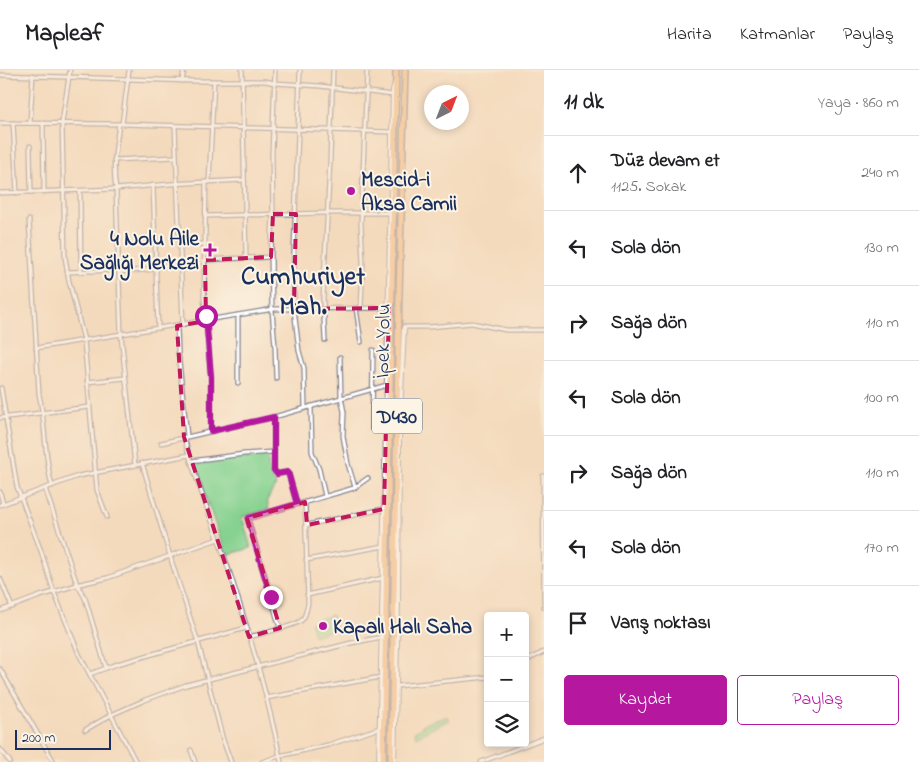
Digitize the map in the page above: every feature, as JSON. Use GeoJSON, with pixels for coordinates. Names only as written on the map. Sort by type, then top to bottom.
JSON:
{"type":"FeatureCollection","features":[{"type":"Feature","properties":{"kind":"highway","name":"D430"},"geometry":{"type":"LineString","coordinates":[[381,762],[396,70]]}},
{"type":"Feature","properties":{"kind":"highway","name":"İpek Yolu"},"geometry":{"type":"LineString","coordinates":[[390,762],[401,327],[400,263],[405,70]]}},
{"type":"Feature","properties":{"kind":"highway"},"geometry":{"type":"LineString","coordinates":[[393,263],[400,263]]}},
{"type":"Feature","properties":{"kind":"street"},"geometry":{"type":"LineString","coordinates":[[70,70],[62,123],[67,272],[84,340],[97,490],[107,517]]}},
{"type":"Feature","properties":{"kind":"street"},"geometry":{"type":"LineString","coordinates":[[129,70],[114,160],[121,335],[135,465]]}},
{"type":"Feature","properties":{"kind":"street"},"geometry":{"type":"LineString","coordinates":[[182,81],[184,70]]}},
{"type":"Feature","properties":{"kind":"street"},"geometry":{"type":"LineString","coordinates":[[242,70],[245,258]]}},
{"type":"Feature","properties":{"kind":"street"},"geometry":{"type":"LineString","coordinates":[[275,70],[271,257],[276,378]]}},
{"type":"Feature","properties":{"kind":"street"},"geometry":{"type":"LineString","coordinates":[[300,70],[294,309],[299,351],[304,368],[305,408]]}},
{"type":"Feature","properties":{"kind":"street"},"geometry":{"type":"LineString","coordinates":[[325,340],[323,308],[333,70]]}},
{"type":"Feature","properties":{"kind":"street"},"geometry":{"type":"LineString","coordinates":[[361,342],[358,308],[363,264],[362,213],[367,70]]}},
{"type":"Feature","properties":{"kind":"street"},"geometry":{"type":"LineString","coordinates":[[0,75],[182,81],[265,81],[275,84],[394,95],[384,509],[381,762]]}},
{"type":"Feature","properties":{"kind":"street"},"geometry":{"type":"LineString","coordinates":[[30,123],[33,75]]}},
{"type":"Feature","properties":{"kind":"street"},"geometry":{"type":"LineString","coordinates":[[211,431],[211,377],[204,298],[204,216],[214,81]]}},
{"type":"Feature","properties":{"kind":"street"},"geometry":{"type":"LineString","coordinates":[[0,123],[121,124],[392,132]]}},
{"type":"Feature","properties":{"kind":"street"},"geometry":{"type":"LineString","coordinates":[[13,123],[17,193]]}},
{"type":"Feature","properties":{"kind":"street"},"geometry":{"type":"LineString","coordinates":[[43,123],[44,192]]}},
{"type":"Feature","properties":{"kind":"street"},"geometry":{"type":"LineString","coordinates":[[175,126],[179,264],[183,325]]}},
{"type":"Feature","properties":{"kind":"street"},"geometry":{"type":"LineString","coordinates":[[30,146],[31,192]]}},
{"type":"Feature","properties":{"kind":"street"},"geometry":{"type":"LineString","coordinates":[[114,160],[176,157]]}},
{"type":"Feature","properties":{"kind":"street"},"geometry":{"type":"LineString","coordinates":[[0,193],[80,191],[244,180]]}},
{"type":"Feature","properties":{"kind":"street"},"geometry":{"type":"LineString","coordinates":[[154,185],[158,328]]}},
{"type":"Feature","properties":{"kind":"street"},"geometry":{"type":"LineString","coordinates":[[80,191],[81,272]]}},
{"type":"Feature","properties":{"kind":"street"},"geometry":{"type":"LineString","coordinates":[[204,216],[327,212],[390,213]]}},
{"type":"Feature","properties":{"kind":"street"},"geometry":{"type":"LineString","coordinates":[[29,220],[38,394],[43,413],[48,473],[52,486]]}},
{"type":"Feature","properties":{"kind":"street"},"geometry":{"type":"LineString","coordinates":[[179,245],[204,244]]}},
{"type":"Feature","properties":{"kind":"street"},"geometry":{"type":"LineString","coordinates":[[205,260],[271,257]]}},
{"type":"Feature","properties":{"kind":"street"},"geometry":{"type":"LineString","coordinates":[[67,272],[119,271],[179,264]]}},
{"type":"Feature","properties":{"kind":"street"},"geometry":{"type":"LineString","coordinates":[[36,348],[272,310],[388,308]]}},
{"type":"Feature","properties":{"kind":"street"},"geometry":{"type":"LineString","coordinates":[[238,315],[238,383]]}},
{"type":"Feature","properties":{"kind":"street"},"geometry":{"type":"LineString","coordinates":[[394,762],[397,686],[401,327],[428,327],[472,323],[506,330],[544,330]]}},
{"type":"Feature","properties":{"kind":"street"},"geometry":{"type":"LineString","coordinates":[[177,326],[189,455],[259,666],[281,762]]}},
{"type":"Feature","properties":{"kind":"street"},"geometry":{"type":"LineString","coordinates":[[372,430],[373,350]]}},
{"type":"Feature","properties":{"kind":"street"},"geometry":{"type":"LineString","coordinates":[[340,357],[344,412],[343,436],[348,464],[355,487]]}},
{"type":"Feature","properties":{"kind":"street"},"geometry":{"type":"LineString","coordinates":[[87,382],[125,378]]}},
{"type":"Feature","properties":{"kind":"street"},"geometry":{"type":"LineString","coordinates":[[161,444],[274,417],[387,385]]}},
{"type":"Feature","properties":{"kind":"street"},"geometry":{"type":"LineString","coordinates":[[1,388],[20,498],[79,654],[136,762]]}},
{"type":"Feature","properties":{"kind":"street"},"geometry":{"type":"LineString","coordinates":[[311,406],[312,452],[319,469],[325,496]]}},
{"type":"Feature","properties":{"kind":"street"},"geometry":{"type":"LineString","coordinates":[[0,418],[89,407]]}},
{"type":"Feature","properties":{"kind":"street"},"geometry":{"type":"LineString","coordinates":[[274,417],[274,470],[277,474],[288,472],[297,504]]}},
{"type":"Feature","properties":{"kind":"street"},"geometry":{"type":"LineString","coordinates":[[191,462],[244,454],[273,452]]}},
{"type":"Feature","properties":{"kind":"street"},"geometry":{"type":"LineString","coordinates":[[0,492],[1,505],[78,476],[189,455]]}},
{"type":"Feature","properties":{"kind":"street"},"geometry":{"type":"LineString","coordinates":[[142,463],[198,642],[223,740],[231,762]]}},
{"type":"Feature","properties":{"kind":"street"},"geometry":{"type":"LineString","coordinates":[[543,476],[544,607]]}},
{"type":"Feature","properties":{"kind":"street"},"geometry":{"type":"LineString","coordinates":[[280,628],[248,520],[249,518],[355,487],[368,478]]}},
{"type":"Feature","properties":{"kind":"street"},"geometry":{"type":"LineString","coordinates":[[45,488],[77,584],[85,598],[106,668]]}},
{"type":"Feature","properties":{"kind":"street"},"geometry":{"type":"LineString","coordinates":[[249,637],[295,624],[303,619],[307,609],[307,525],[305,502]]}},
{"type":"Feature","properties":{"kind":"street"},"geometry":{"type":"LineString","coordinates":[[307,525],[384,509]]}},
{"type":"Feature","properties":{"kind":"street"},"geometry":{"type":"LineString","coordinates":[[0,611],[77,584],[106,578],[218,539]]}},
{"type":"Feature","properties":{"kind":"street"},"geometry":{"type":"LineString","coordinates":[[306,560],[384,546]]}},
{"type":"Feature","properties":{"kind":"street"},"geometry":{"type":"LineString","coordinates":[[0,578],[12,607]]}},
{"type":"Feature","properties":{"kind":"street"},"geometry":{"type":"LineString","coordinates":[[307,595],[384,578]]}},
{"type":"Feature","properties":{"kind":"street"},"geometry":{"type":"LineString","coordinates":[[90,674],[246,628]]}},
{"type":"Feature","properties":{"kind":"street"},"geometry":{"type":"LineString","coordinates":[[85,730],[111,715],[186,685],[382,637]]}},
{"type":"Feature","properties":{"kind":"street"},"geometry":{"type":"LineString","coordinates":[[529,659],[544,652]]}},
{"type":"Feature","properties":{"kind":"street"},"geometry":{"type":"LineString","coordinates":[[0,669],[54,762]]}},
{"type":"Feature","properties":{"kind":"street"},"geometry":{"type":"LineString","coordinates":[[266,698],[381,677]]}},
{"type":"Feature","properties":{"kind":"street"},"geometry":{"type":"LineString","coordinates":[[397,686],[484,677]]}},
{"type":"Feature","properties":{"kind":"street"},"geometry":{"type":"LineString","coordinates":[[262,762],[328,745],[380,728]]}},
{"type":"Feature","properties":{"kind":"street"},"geometry":{"type":"LineString","coordinates":[[481,762],[544,738]]}},
{"type":"Feature","properties":{"kind":"street"},"geometry":{"type":"LineString","coordinates":[[0,749],[10,762]]}},
{"type":"Feature","properties":{"kind":"street"},"geometry":{"type":"LineString","coordinates":[[190,750],[195,762]]}},
{"type":"Feature","properties":{"kind":"highlighted area"},"geometry":{"type":"Polygon","coordinates":[[[273,214],[296,214],[294,309],[389,308],[384,509],[307,525],[305,502],[247,518],[280,628],[249,637],[184,437],[177,326],[206,321],[205,260],[271,257],[273,214]]]}},
{"type":"Feature","properties":{"kind":"green space"},"geometry":{"type":"Polygon","coordinates":[[[269,456],[269,471],[276,485],[267,500],[269,509],[242,517],[251,548],[226,555],[194,463],[269,456]]]}},
{"type":"Feature","properties":{"kind":"green space","name":"Kapalı Halı Saha"},"geometry":{"type":"Polygon","coordinates":[[[332,615],[336,629],[314,636],[310,622],[332,615]]]}},
{"type":"Feature","properties":{"kind":"green space"},"geometry":{"type":"Polygon","coordinates":[[[447,716],[449,720],[416,737],[414,732],[422,728],[422,725],[447,716]]]}},
{"type":"Feature","properties":{"kind":"place","name":"Mescid-i Aksa Camii"},"geometry":{"type":"Point","coordinates":[351,191]}},
{"type":"Feature","properties":{"kind":"place","name":"4 Nolu Aile Sağlığı Merkezi"},"geometry":{"type":"Point","coordinates":[210,250]}},
{"type":"Feature","properties":{"kind":"place","name":"Kapalı Halı Saha"},"geometry":{"type":"Point","coordinates":[323,626]}},
{"type":"Feature","properties":{"kind":"district","name":"Cumhuriyet Mah."},"geometry":{"type":"Point","coordinates":[303,290]}},
{"type":"Feature","properties":{"kind":"route"},"geometry":{"type":"LineString","coordinates":[[206,316],[211,377],[211,431],[274,417],[274,470],[277,474],[288,472],[294,490],[297,504],[249,518],[248,520],[271,597]]}}]}
